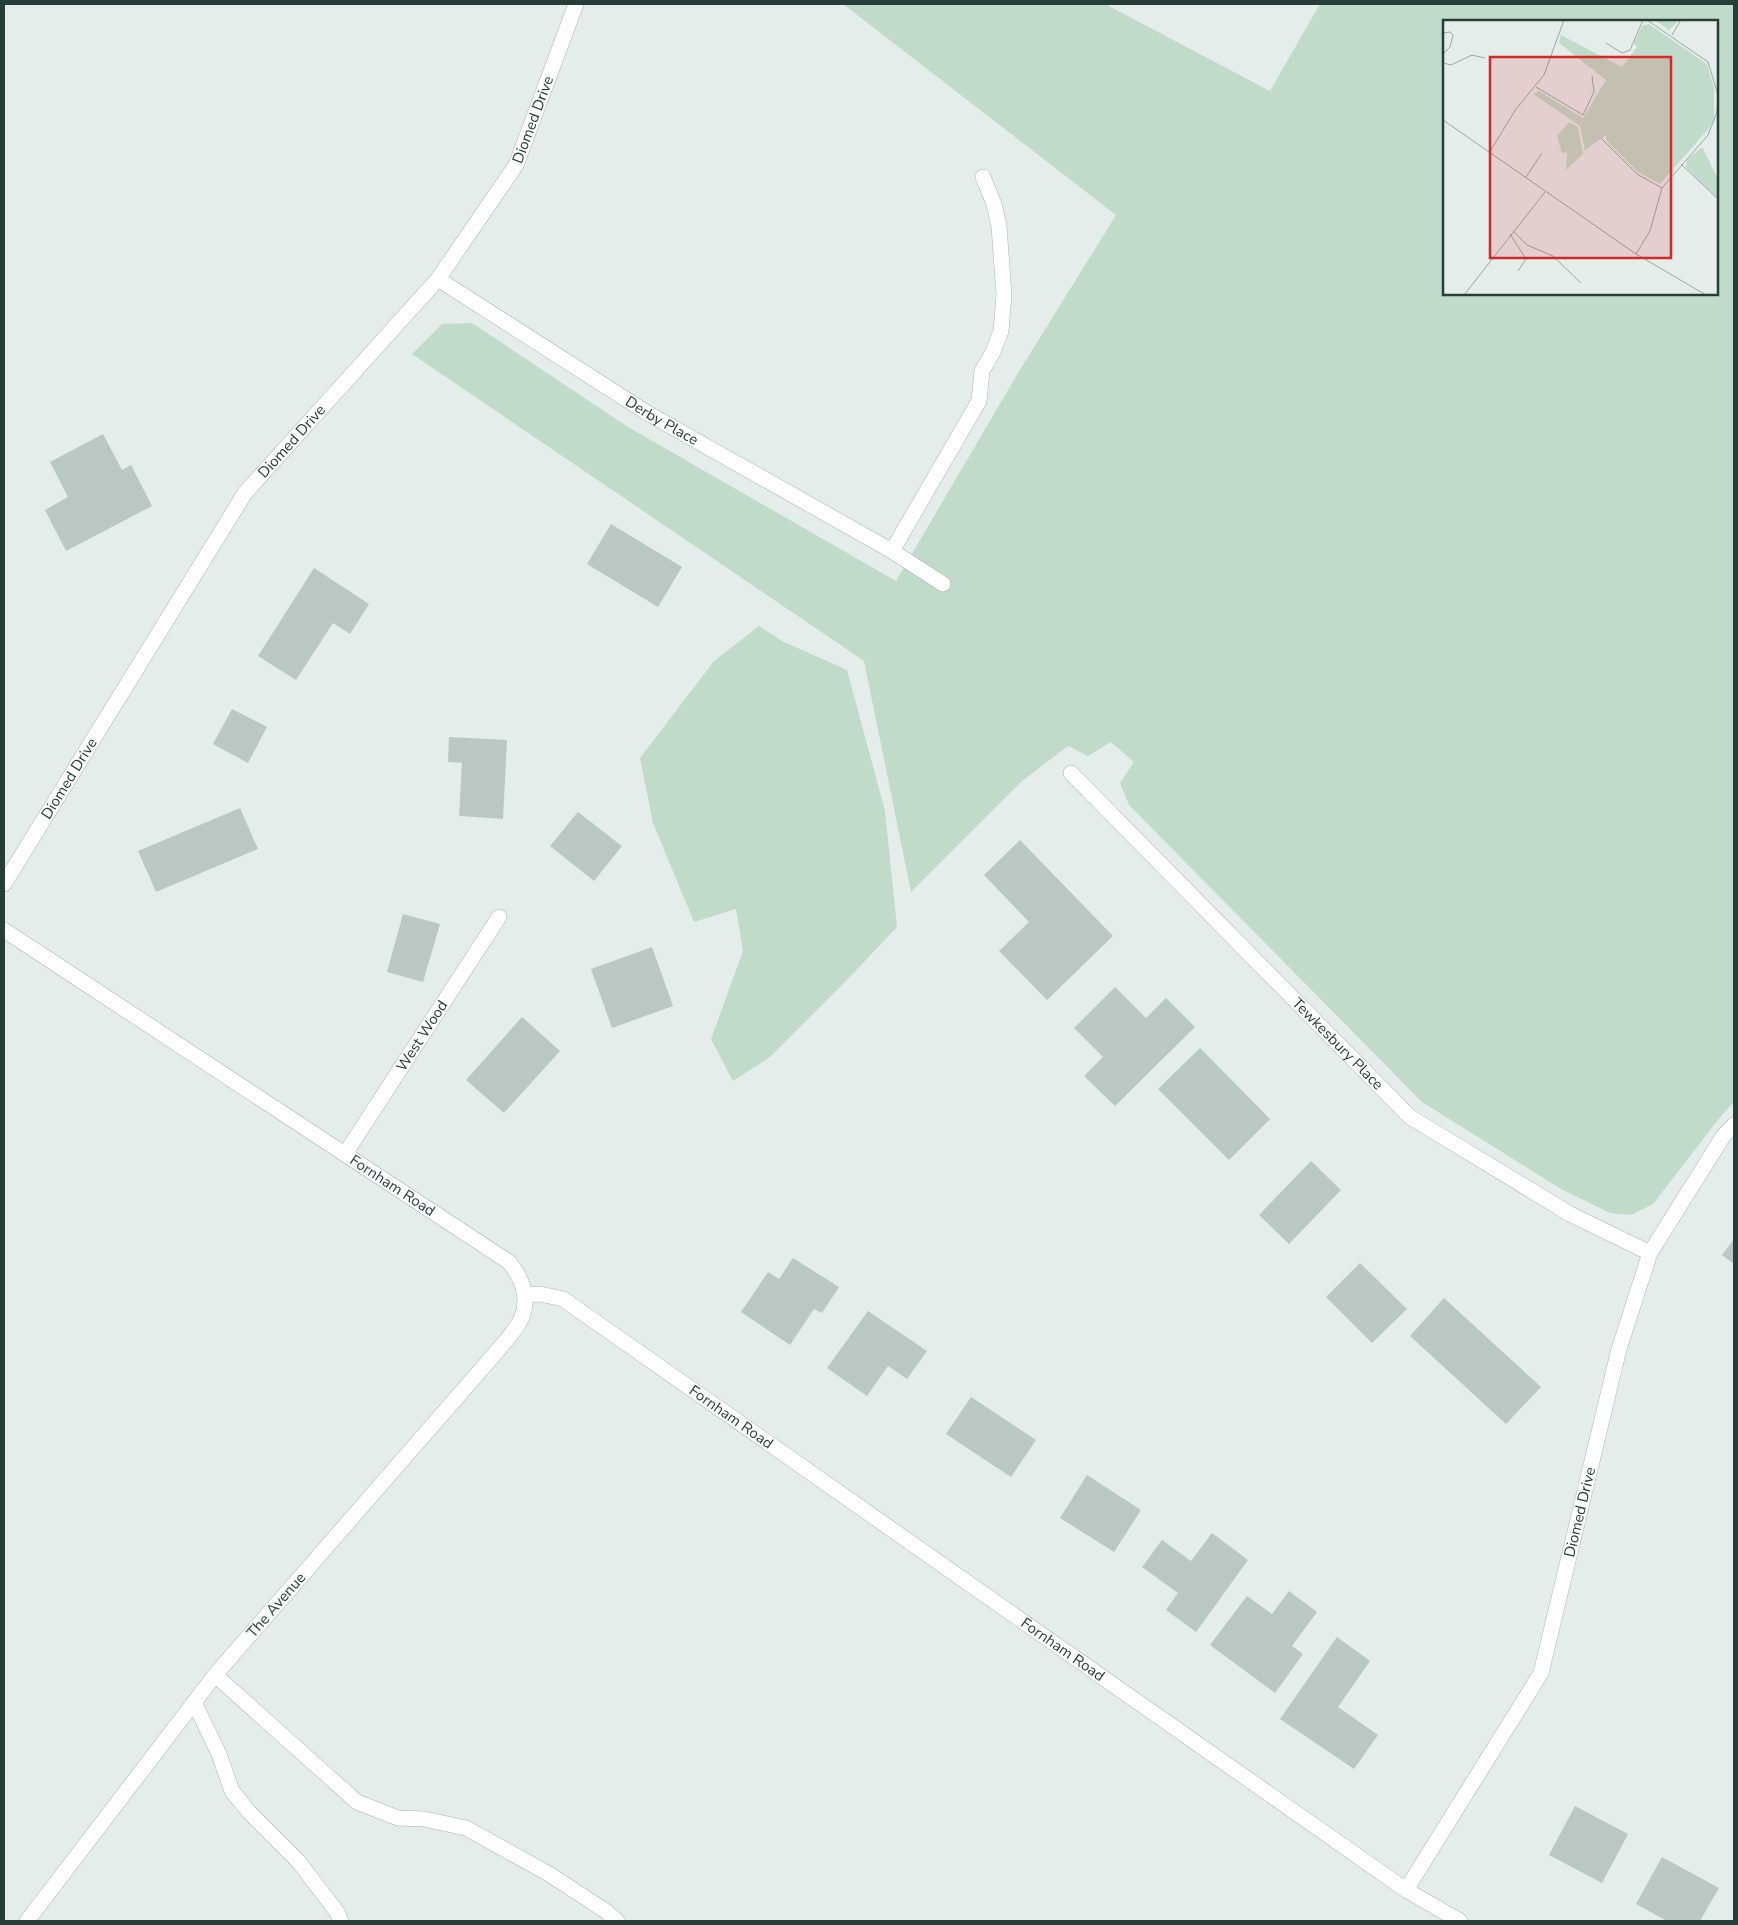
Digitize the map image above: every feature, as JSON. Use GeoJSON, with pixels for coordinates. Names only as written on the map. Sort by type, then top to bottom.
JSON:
{"type":"FeatureCollection","features":[{"type":"Feature","properties":{"kind":"street","name":"Diomed Drive"},"geometry":{"type":"LineString","coordinates":[[4,884],[245,493],[438,279],[516,165],[576,4]]}},
{"type":"Feature","properties":{"kind":"street"},"geometry":{"type":"LineString","coordinates":[[892,551],[979,401],[982,371],[993,352],[1000,331],[1004,295],[999,226],[994,204],[983,177]]}},
{"type":"Feature","properties":{"kind":"street","name":"Derby Place"},"geometry":{"type":"LineString","coordinates":[[438,279],[649,414],[892,551],[943,584]]}},
{"type":"Feature","properties":{"kind":"street","name":"Tewkesbury Place"},"geometry":{"type":"LineString","coordinates":[[1071,773],[1410,1117],[1570,1214],[1650,1253]]}},
{"type":"Feature","properties":{"kind":"street","name":"West Wood"},"geometry":{"type":"LineString","coordinates":[[345,1154],[499,917]]}},
{"type":"Feature","properties":{"kind":"street","name":"Fornham Road"},"geometry":{"type":"LineString","coordinates":[[4,930],[509,1262],[520,1276],[525,1295],[540,1294],[563,1299],[1406,1890],[1460,1921]]}},
{"type":"Feature","properties":{"kind":"street","name":"Diomed Drive"},"geometry":{"type":"LineString","coordinates":[[1406,1890],[1541,1673],[1619,1349],[1650,1253],[1724,1135],[1734,1125]]}},
{"type":"Feature","properties":{"kind":"street","name":"The Avenue"},"geometry":{"type":"LineString","coordinates":[[28,1921],[215,1674],[499,1349],[522,1318],[525,1295]]}},
{"type":"Feature","properties":{"kind":"street"},"geometry":{"type":"LineString","coordinates":[[215,1674],[357,1802],[398,1818],[424,1819],[466,1828],[549,1874],[607,1912],[617,1921]]}},
{"type":"Feature","properties":{"kind":"street"},"geometry":{"type":"LineString","coordinates":[[194,1702],[219,1754],[232,1791],[249,1812],[298,1861],[337,1912],[341,1921]]}},
{"type":"Feature","properties":{"kind":"green space"},"geometry":{"type":"Polygon","coordinates":[[[843,4],[1105,4],[1270,91],[1320,4],[1734,4],[1734,1102],[1653,1204],[1631,1215],[1610,1213],[1561,1189],[1422,1102],[1129,805],[1120,783],[1134,762],[1111,742],[1088,756],[1068,746],[1022,781],[911,892],[864,661],[412,354],[442,324],[472,323],[628,427],[896,581],[1018,373],[1116,215],[843,4]]]}},
{"type":"Feature","properties":{"kind":"green space"},"geometry":{"type":"Polygon","coordinates":[[[759,626],[782,641],[847,670],[885,811],[897,927],[770,1057],[733,1081],[711,1039],[743,951],[736,909],[694,922],[653,823],[640,758],[714,661],[759,626]]]}},
{"type":"Feature","properties":{"kind":"building"},"geometry":{"type":"Polygon","coordinates":[[[103,434],[122,470],[131,465],[152,506],[66,551],[45,510],[68,497],[50,462],[103,434]]]}},
{"type":"Feature","properties":{"kind":"building"},"geometry":{"type":"Polygon","coordinates":[[[611,524],[682,567],[658,607],[587,564],[611,524]]]}},
{"type":"Feature","properties":{"kind":"building"},"geometry":{"type":"Polygon","coordinates":[[[314,568],[369,604],[350,634],[333,623],[296,680],[258,656],[314,568]]]}},
{"type":"Feature","properties":{"kind":"building"},"geometry":{"type":"Polygon","coordinates":[[[232,709],[267,727],[248,763],[213,744],[232,709]]]}},
{"type":"Feature","properties":{"kind":"building"},"geometry":{"type":"Polygon","coordinates":[[[449,737],[507,740],[503,819],[459,816],[462,763],[448,762],[449,737]]]}},
{"type":"Feature","properties":{"kind":"building"},"geometry":{"type":"Polygon","coordinates":[[[240,808],[258,849],[156,892],[138,851],[240,808]]]}},
{"type":"Feature","properties":{"kind":"building"},"geometry":{"type":"Polygon","coordinates":[[[578,812],[622,846],[594,881],[550,846],[578,812]]]}},
{"type":"Feature","properties":{"kind":"building"},"geometry":{"type":"Polygon","coordinates":[[[1020,840],[1113,936],[1047,1000],[999,951],[1029,922],[984,875],[1020,840]]]}},
{"type":"Feature","properties":{"kind":"building"},"geometry":{"type":"Polygon","coordinates":[[[403,914],[440,924],[423,982],[387,972],[403,914]]]}},
{"type":"Feature","properties":{"kind":"building"},"geometry":{"type":"Polygon","coordinates":[[[652,947],[673,1006],[612,1028],[591,969],[652,947]]]}},
{"type":"Feature","properties":{"kind":"building"},"geometry":{"type":"Polygon","coordinates":[[[1115,987],[1146,1018],[1166,998],[1195,1027],[1115,1106],[1084,1076],[1103,1057],[1074,1028],[1115,987]]]}},
{"type":"Feature","properties":{"kind":"building"},"geometry":{"type":"Polygon","coordinates":[[[522,1017],[560,1051],[504,1113],[466,1080],[522,1017]]]}},
{"type":"Feature","properties":{"kind":"building"},"geometry":{"type":"Polygon","coordinates":[[[1200,1048],[1270,1119],[1229,1160],[1158,1089],[1200,1048]]]}},
{"type":"Feature","properties":{"kind":"building"},"geometry":{"type":"Polygon","coordinates":[[[1311,1161],[1341,1190],[1289,1244],[1259,1215],[1311,1161]]]}},
{"type":"Feature","properties":{"kind":"building"},"geometry":{"type":"Polygon","coordinates":[[[1734,1239],[1734,1264],[1722,1255],[1734,1239]]]}},
{"type":"Feature","properties":{"kind":"building"},"geometry":{"type":"Polygon","coordinates":[[[793,1258],[839,1287],[822,1313],[814,1309],[790,1345],[741,1312],[768,1272],[779,1279],[793,1258]]]}},
{"type":"Feature","properties":{"kind":"building"},"geometry":{"type":"Polygon","coordinates":[[[1360,1263],[1407,1309],[1372,1343],[1326,1297],[1360,1263]]]}},
{"type":"Feature","properties":{"kind":"building"},"geometry":{"type":"Polygon","coordinates":[[[1444,1298],[1541,1387],[1506,1424],[1410,1336],[1444,1298]]]}},
{"type":"Feature","properties":{"kind":"building"},"geometry":{"type":"Polygon","coordinates":[[[868,1311],[927,1351],[907,1379],[888,1366],[867,1396],[827,1368],[868,1311]]]}},
{"type":"Feature","properties":{"kind":"building"},"geometry":{"type":"Polygon","coordinates":[[[971,1397],[1036,1440],[1011,1477],[946,1434],[971,1397]]]}},
{"type":"Feature","properties":{"kind":"building"},"geometry":{"type":"Polygon","coordinates":[[[1087,1475],[1141,1510],[1114,1552],[1060,1518],[1087,1475]]]}},
{"type":"Feature","properties":{"kind":"building"},"geometry":{"type":"Polygon","coordinates":[[[1212,1533],[1248,1560],[1196,1632],[1166,1610],[1178,1593],[1142,1567],[1162,1540],[1191,1561],[1212,1533]]]}},
{"type":"Feature","properties":{"kind":"building"},"geometry":{"type":"Polygon","coordinates":[[[1289,1591],[1317,1612],[1292,1646],[1303,1654],[1275,1693],[1210,1645],[1247,1596],[1272,1614],[1289,1591]]]}},
{"type":"Feature","properties":{"kind":"building"},"geometry":{"type":"Polygon","coordinates":[[[1337,1637],[1370,1661],[1338,1707],[1378,1735],[1354,1769],[1280,1719],[1337,1637]]]}},
{"type":"Feature","properties":{"kind":"building"},"geometry":{"type":"Polygon","coordinates":[[[1575,1806],[1628,1834],[1602,1883],[1549,1855],[1575,1806]]]}},
{"type":"Feature","properties":{"kind":"building"},"geometry":{"type":"Polygon","coordinates":[[[1662,1857],[1719,1888],[1700,1921],[1667,1921],[1636,1904],[1662,1857]]]}}]}
